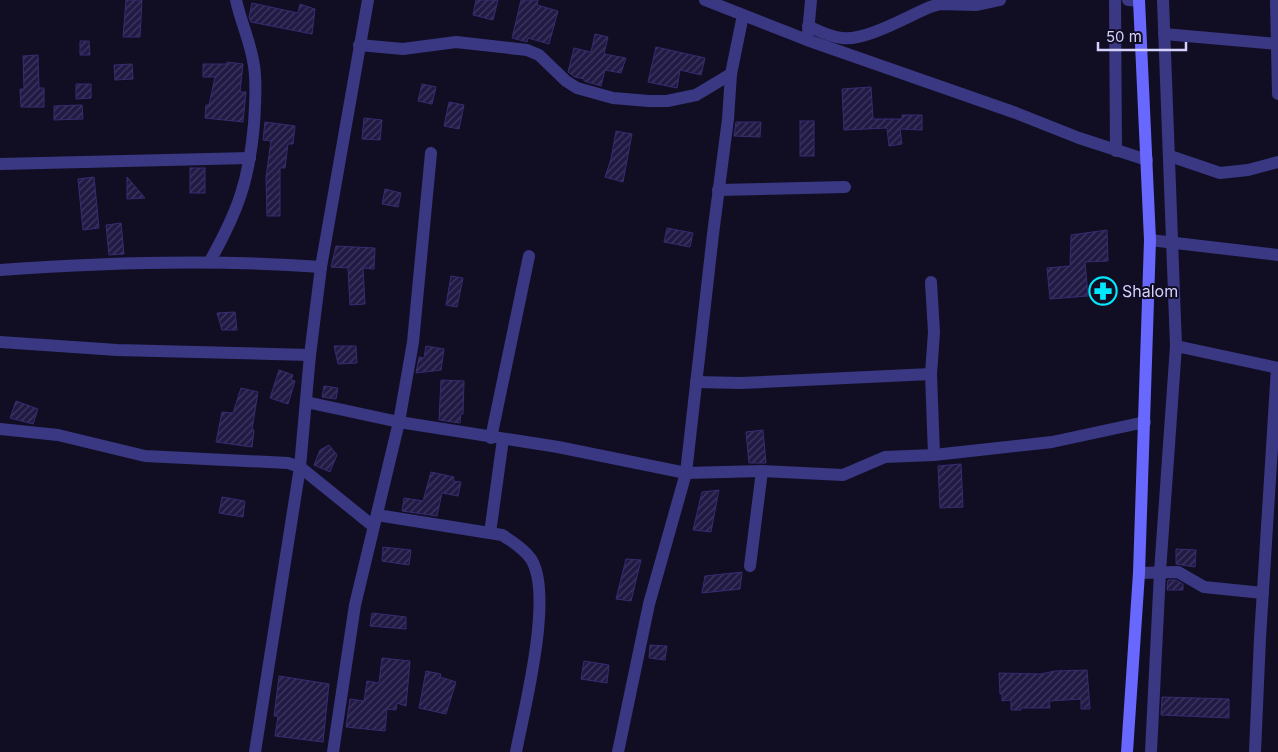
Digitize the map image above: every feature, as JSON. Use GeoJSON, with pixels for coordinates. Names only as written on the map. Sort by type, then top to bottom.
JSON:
{"type":"FeatureCollection","features":[{"type":"Feature","properties":{"kind":"main road"},"geometry":{"type":"LineString","coordinates":[[1127,752],[1139,574],[1150,240],[1147,160],[1135,0]]}},
{"type":"Feature","properties":{"kind":"street"},"geometry":{"type":"LineString","coordinates":[[210,261],[239,204],[250,158],[255,108],[255,68],[236,0]]}},
{"type":"Feature","properties":{"kind":"street"},"geometry":{"type":"LineString","coordinates":[[255,752],[300,467],[310,355],[322,267],[368,0]]}},
{"type":"Feature","properties":{"kind":"street"},"geometry":{"type":"LineString","coordinates":[[707,0],[807,40],[1116,151],[1147,160]]}},
{"type":"Feature","properties":{"kind":"street"},"geometry":{"type":"LineString","coordinates":[[807,40],[811,0]]}},
{"type":"Feature","properties":{"kind":"street"},"geometry":{"type":"LineString","coordinates":[[808,26],[828,35],[843,38],[860,36],[940,4],[977,5],[1000,0]]}},
{"type":"Feature","properties":{"kind":"street"},"geometry":{"type":"LineString","coordinates":[[1114,0],[1116,151]]}},
{"type":"Feature","properties":{"kind":"street"},"geometry":{"type":"LineString","coordinates":[[1151,752],[1160,572],[1176,346],[1163,0]]}},
{"type":"Feature","properties":{"kind":"street"},"geometry":{"type":"LineString","coordinates":[[1276,0],[1278,94]]}},
{"type":"Feature","properties":{"kind":"street"},"geometry":{"type":"LineString","coordinates":[[618,752],[649,604],[686,473],[718,190],[727,129],[731,74],[743,15]]}},
{"type":"Feature","properties":{"kind":"street"},"geometry":{"type":"LineString","coordinates":[[1164,34],[1277,44]]}},
{"type":"Feature","properties":{"kind":"street"},"geometry":{"type":"LineString","coordinates":[[359,45],[403,50],[456,42],[527,50],[539,55],[566,81],[577,88],[613,98],[649,101],[667,101],[696,95],[731,74]]}},
{"type":"Feature","properties":{"kind":"street"},"geometry":{"type":"LineString","coordinates":[[333,752],[352,624],[399,422],[416,321],[431,153]]}},
{"type":"Feature","properties":{"kind":"street"},"geometry":{"type":"LineString","coordinates":[[1170,156],[1220,173],[1248,170],[1278,162]]}},
{"type":"Feature","properties":{"kind":"street"},"geometry":{"type":"LineString","coordinates":[[0,164],[250,158]]}},
{"type":"Feature","properties":{"kind":"street"},"geometry":{"type":"LineString","coordinates":[[718,190],[845,187]]}},
{"type":"Feature","properties":{"kind":"street"},"geometry":{"type":"LineString","coordinates":[[1150,240],[1278,255]]}},
{"type":"Feature","properties":{"kind":"street"},"geometry":{"type":"LineString","coordinates":[[490,533],[497,438],[529,256]]}},
{"type":"Feature","properties":{"kind":"street"},"geometry":{"type":"LineString","coordinates":[[0,270],[89,264],[210,261],[322,267]]}},
{"type":"Feature","properties":{"kind":"street"},"geometry":{"type":"LineString","coordinates":[[930,282],[934,332],[931,374],[934,455]]}},
{"type":"Feature","properties":{"kind":"street"},"geometry":{"type":"LineString","coordinates":[[0,342],[117,350],[310,355]]}},
{"type":"Feature","properties":{"kind":"street"},"geometry":{"type":"LineString","coordinates":[[1176,346],[1277,368],[1255,752]]}},
{"type":"Feature","properties":{"kind":"street"},"geometry":{"type":"LineString","coordinates":[[696,382],[741,383],[931,374]]}},
{"type":"Feature","properties":{"kind":"street"},"geometry":{"type":"LineString","coordinates":[[306,402],[399,422],[558,447],[686,473],[762,471],[843,475],[885,457],[934,455],[1052,442],[1144,422]]}},
{"type":"Feature","properties":{"kind":"street"},"geometry":{"type":"LineString","coordinates":[[0,429],[58,434],[144,456],[272,462],[300,467],[375,520],[502,534],[512,540],[531,560],[537,574],[540,593],[539,620],[516,752]]}},
{"type":"Feature","properties":{"kind":"street"},"geometry":{"type":"LineString","coordinates":[[750,566],[762,471]]}},
{"type":"Feature","properties":{"kind":"street"},"geometry":{"type":"LineString","coordinates":[[1139,574],[1178,572],[1204,587],[1263,593]]}},
{"type":"Feature","properties":{"kind":"building"},"geometry":{"type":"Polygon","coordinates":[[[126,0],[142,0],[140,37],[123,37],[126,0]]]}},
{"type":"Feature","properties":{"kind":"building"},"geometry":{"type":"Polygon","coordinates":[[[476,0],[498,0],[493,20],[473,15],[476,0]]]}},
{"type":"Feature","properties":{"kind":"building"},"geometry":{"type":"Polygon","coordinates":[[[521,0],[538,0],[537,5],[558,11],[549,44],[528,38],[527,42],[512,38],[521,0]]]}},
{"type":"Feature","properties":{"kind":"building"},"geometry":{"type":"Polygon","coordinates":[[[252,3],[298,13],[300,4],[315,9],[312,34],[251,22],[249,17],[252,3]]]}},
{"type":"Feature","properties":{"kind":"building"},"geometry":{"type":"Polygon","coordinates":[[[595,34],[608,37],[604,54],[626,58],[621,73],[605,70],[601,86],[584,81],[584,79],[575,77],[568,72],[574,48],[591,52],[595,34]]]}},
{"type":"Feature","properties":{"kind":"building"},"geometry":{"type":"Polygon","coordinates":[[[80,41],[89,41],[90,55],[80,55],[80,41]]]}},
{"type":"Feature","properties":{"kind":"building"},"geometry":{"type":"Polygon","coordinates":[[[656,47],[705,58],[701,75],[680,70],[677,88],[648,82],[656,47]]]}},
{"type":"Feature","properties":{"kind":"building"},"geometry":{"type":"Polygon","coordinates":[[[38,55],[39,88],[44,88],[44,107],[21,107],[20,89],[24,89],[23,56],[38,55]]]}},
{"type":"Feature","properties":{"kind":"building"},"geometry":{"type":"Polygon","coordinates":[[[227,62],[243,64],[240,92],[246,92],[243,122],[205,118],[206,105],[209,105],[215,77],[203,77],[203,64],[227,64],[227,62]]]}},
{"type":"Feature","properties":{"kind":"building"},"geometry":{"type":"Polygon","coordinates":[[[132,64],[133,79],[115,80],[114,65],[132,64]]]}},
{"type":"Feature","properties":{"kind":"building"},"geometry":{"type":"Polygon","coordinates":[[[76,84],[91,84],[91,98],[76,99],[76,84]]]}},
{"type":"Feature","properties":{"kind":"building"},"geometry":{"type":"Polygon","coordinates":[[[422,84],[436,87],[432,104],[418,101],[422,84]]]}},
{"type":"Feature","properties":{"kind":"building"},"geometry":{"type":"Polygon","coordinates":[[[871,87],[873,119],[902,119],[902,115],[922,115],[922,130],[900,129],[902,144],[889,146],[887,128],[844,130],[842,89],[871,87]]]}},
{"type":"Feature","properties":{"kind":"building"},"geometry":{"type":"Polygon","coordinates":[[[449,102],[464,105],[459,129],[444,126],[449,102]]]}},
{"type":"Feature","properties":{"kind":"building"},"geometry":{"type":"Polygon","coordinates":[[[82,105],[83,119],[54,120],[54,106],[82,105]]]}},
{"type":"Feature","properties":{"kind":"building"},"geometry":{"type":"Polygon","coordinates":[[[364,118],[382,120],[380,140],[362,139],[364,118]]]}},
{"type":"Feature","properties":{"kind":"building"},"geometry":{"type":"Polygon","coordinates":[[[800,121],[814,121],[814,156],[800,156],[800,121]]]}},
{"type":"Feature","properties":{"kind":"building"},"geometry":{"type":"Polygon","coordinates":[[[265,122],[295,126],[293,144],[288,144],[285,168],[280,168],[280,216],[267,216],[266,177],[271,141],[263,140],[265,122]]]}},
{"type":"Feature","properties":{"kind":"building"},"geometry":{"type":"Polygon","coordinates":[[[736,122],[761,122],[760,137],[734,136],[736,122]]]}},
{"type":"Feature","properties":{"kind":"building"},"geometry":{"type":"Polygon","coordinates":[[[616,131],[632,134],[623,182],[605,177],[611,159],[616,131]]]}},
{"type":"Feature","properties":{"kind":"building"},"geometry":{"type":"Polygon","coordinates":[[[190,168],[205,168],[205,193],[190,193],[190,168]]]}},
{"type":"Feature","properties":{"kind":"building"},"geometry":{"type":"Polygon","coordinates":[[[94,177],[99,228],[83,230],[78,179],[94,177]]]}},
{"type":"Feature","properties":{"kind":"building"},"geometry":{"type":"Polygon","coordinates":[[[127,177],[145,198],[127,199],[127,177]]]}},
{"type":"Feature","properties":{"kind":"building"},"geometry":{"type":"Polygon","coordinates":[[[385,189],[401,193],[398,207],[382,204],[385,189]]]}},
{"type":"Feature","properties":{"kind":"building"},"geometry":{"type":"Polygon","coordinates":[[[121,223],[124,254],[109,255],[106,225],[121,223]]]}},
{"type":"Feature","properties":{"kind":"building"},"geometry":{"type":"Polygon","coordinates":[[[667,228],[693,233],[690,247],[664,242],[667,228]]]}},
{"type":"Feature","properties":{"kind":"building"},"geometry":{"type":"Polygon","coordinates":[[[1107,230],[1108,261],[1085,262],[1088,296],[1050,299],[1047,268],[1070,266],[1071,235],[1107,230]]]}},
{"type":"Feature","properties":{"kind":"building"},"geometry":{"type":"Polygon","coordinates":[[[336,246],[375,248],[374,269],[363,268],[365,304],[350,305],[348,268],[331,267],[336,246]]]}},
{"type":"Feature","properties":{"kind":"building"},"geometry":{"type":"Polygon","coordinates":[[[451,276],[463,278],[457,307],[446,305],[451,276]]]}},
{"type":"Feature","properties":{"kind":"building"},"geometry":{"type":"Polygon","coordinates":[[[1109,286],[1109,298],[1094,299],[1093,287],[1109,286]]]}},
{"type":"Feature","properties":{"kind":"building"},"geometry":{"type":"Polygon","coordinates":[[[235,312],[237,330],[222,330],[217,313],[235,312]]]}},
{"type":"Feature","properties":{"kind":"building"},"geometry":{"type":"Polygon","coordinates":[[[334,346],[356,346],[357,363],[338,364],[334,346]]]}},
{"type":"Feature","properties":{"kind":"building"},"geometry":{"type":"Polygon","coordinates":[[[426,346],[444,349],[441,370],[416,373],[419,357],[424,358],[426,346]]]}},
{"type":"Feature","properties":{"kind":"building"},"geometry":{"type":"Polygon","coordinates":[[[279,370],[293,375],[291,380],[295,381],[288,404],[270,398],[279,370]]]}},
{"type":"Feature","properties":{"kind":"building"},"geometry":{"type":"Polygon","coordinates":[[[441,380],[464,381],[463,414],[461,414],[460,423],[439,420],[441,380]]]}},
{"type":"Feature","properties":{"kind":"building"},"geometry":{"type":"Polygon","coordinates":[[[324,386],[338,388],[336,399],[322,397],[324,386]]]}},
{"type":"Feature","properties":{"kind":"building"},"geometry":{"type":"Polygon","coordinates":[[[241,388],[258,392],[252,430],[254,430],[252,447],[216,442],[222,412],[233,413],[241,388]]]}},
{"type":"Feature","properties":{"kind":"building"},"geometry":{"type":"Polygon","coordinates":[[[16,401],[38,409],[33,424],[10,418],[16,401]]]}},
{"type":"Feature","properties":{"kind":"building"},"geometry":{"type":"Polygon","coordinates":[[[763,430],[766,463],[749,463],[746,432],[763,430]]]}},
{"type":"Feature","properties":{"kind":"building"},"geometry":{"type":"Polygon","coordinates":[[[329,445],[337,455],[330,472],[314,465],[320,450],[329,445]]]}},
{"type":"Feature","properties":{"kind":"building"},"geometry":{"type":"Polygon","coordinates":[[[961,464],[963,507],[940,508],[938,466],[961,464]]]}},
{"type":"Feature","properties":{"kind":"building"},"geometry":{"type":"Polygon","coordinates":[[[431,472],[454,477],[453,481],[461,482],[458,496],[442,493],[437,516],[402,511],[404,498],[423,501],[431,472]]]}},
{"type":"Feature","properties":{"kind":"building"},"geometry":{"type":"Polygon","coordinates":[[[719,490],[711,532],[693,530],[702,492],[719,490]]]}},
{"type":"Feature","properties":{"kind":"building"},"geometry":{"type":"Polygon","coordinates":[[[222,497],[245,501],[243,517],[219,513],[222,497]]]}},
{"type":"Feature","properties":{"kind":"building"},"geometry":{"type":"Polygon","coordinates":[[[383,547],[411,550],[409,565],[382,561],[383,547]]]}},
{"type":"Feature","properties":{"kind":"building"},"geometry":{"type":"Polygon","coordinates":[[[1176,549],[1196,550],[1195,567],[1176,564],[1176,549]]]}},
{"type":"Feature","properties":{"kind":"building"},"geometry":{"type":"Polygon","coordinates":[[[626,559],[641,560],[631,601],[616,599],[626,559]]]}},
{"type":"Feature","properties":{"kind":"building"},"geometry":{"type":"Polygon","coordinates":[[[742,572],[740,589],[702,593],[705,576],[742,572]]]}},
{"type":"Feature","properties":{"kind":"building"},"geometry":{"type":"Polygon","coordinates":[[[1168,580],[1176,580],[1183,584],[1183,590],[1167,590],[1168,580]]]}},
{"type":"Feature","properties":{"kind":"building"},"geometry":{"type":"Polygon","coordinates":[[[372,613],[406,617],[406,629],[370,626],[372,613]]]}},
{"type":"Feature","properties":{"kind":"building"},"geometry":{"type":"Polygon","coordinates":[[[650,645],[667,646],[665,660],[649,658],[650,645]]]}},
{"type":"Feature","properties":{"kind":"building"},"geometry":{"type":"Polygon","coordinates":[[[382,658],[410,661],[406,706],[397,703],[396,710],[387,709],[385,731],[346,727],[350,699],[364,701],[367,681],[379,683],[382,658]]]}},
{"type":"Feature","properties":{"kind":"building"},"geometry":{"type":"Polygon","coordinates":[[[584,661],[609,665],[607,683],[581,679],[584,661]]]}},
{"type":"Feature","properties":{"kind":"building"},"geometry":{"type":"Polygon","coordinates":[[[1087,670],[1090,709],[1081,709],[1081,699],[1049,701],[1050,708],[1021,708],[1021,710],[1011,710],[1011,700],[1002,701],[999,673],[1041,674],[1055,671],[1087,670]]]}},
{"type":"Feature","properties":{"kind":"building"},"geometry":{"type":"Polygon","coordinates":[[[426,671],[441,674],[440,677],[456,682],[446,714],[419,708],[426,671]]]}},
{"type":"Feature","properties":{"kind":"building"},"geometry":{"type":"Polygon","coordinates":[[[279,676],[329,684],[323,742],[275,736],[278,716],[274,716],[279,676]]]}},
{"type":"Feature","properties":{"kind":"building"},"geometry":{"type":"Polygon","coordinates":[[[1162,697],[1229,699],[1229,718],[1161,715],[1162,697]]]}},
{"type":"Feature","properties":{"kind":"place","name":"Shalom"},"geometry":{"type":"Point","coordinates":[1103,291]}}]}
